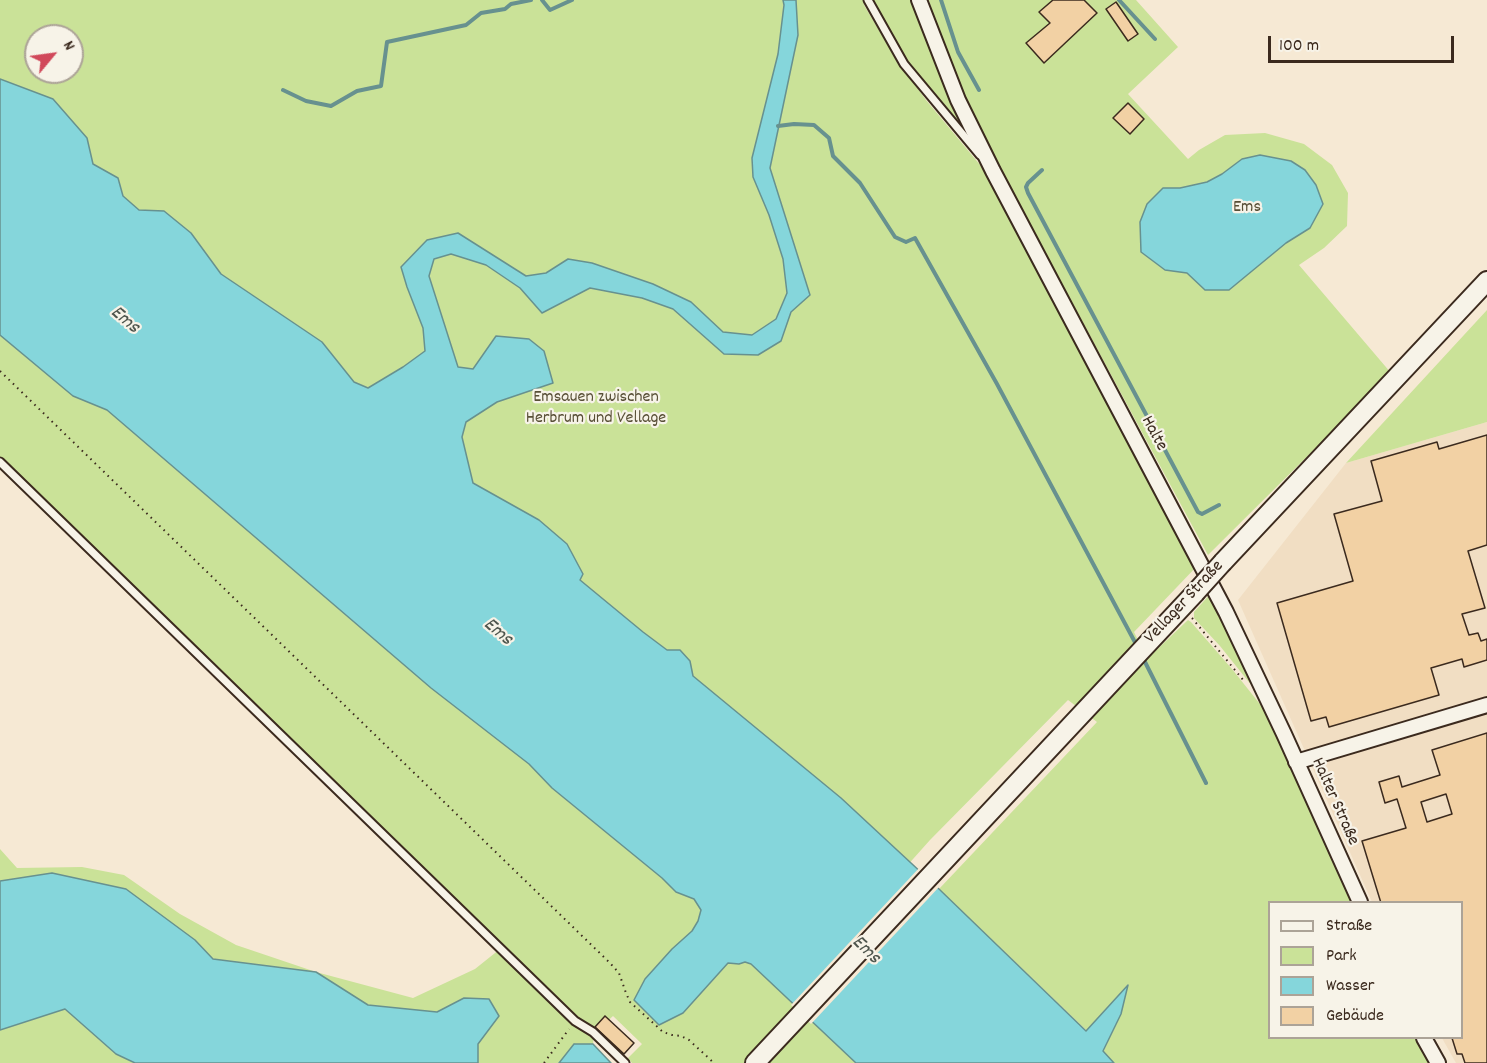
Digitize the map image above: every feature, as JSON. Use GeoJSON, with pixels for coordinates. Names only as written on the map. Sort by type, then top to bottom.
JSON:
{"type":"FeatureCollection","features":[{"type":"Feature","properties":{"kind":"main road","name":"Vellager Straße"},"geometry":{"type":"LineString","coordinates":[[755,1063],[1487,281]]}},
{"type":"Feature","properties":{"kind":"street","name":"Halte"},"geometry":{"type":"LineString","coordinates":[[919,0],[958,100],[993,171],[1214,589],[1276,716]]}},
{"type":"Feature","properties":{"kind":"street"},"geometry":{"type":"LineString","coordinates":[[1296,762],[1487,705]]}},
{"type":"Feature","properties":{"kind":"street","name":"Halter Straße"},"geometry":{"type":"LineString","coordinates":[[1276,716],[1358,901]]}},
{"type":"Feature","properties":{"kind":"street"},"geometry":{"type":"LineString","coordinates":[[1425,1039],[1438,1063]]}},
{"type":"Feature","properties":{"kind":"lane"},"geometry":{"type":"LineString","coordinates":[[868,0],[904,64],[993,171]]}},
{"type":"Feature","properties":{"kind":"lane"},"geometry":{"type":"LineString","coordinates":[[0,462],[575,1021],[593,1032],[625,1063]]}},
{"type":"Feature","properties":{"kind":"path"},"geometry":{"type":"LineString","coordinates":[[0,371],[610,963],[619,973],[630,1002],[663,1032],[689,1040],[714,1063]]}},
{"type":"Feature","properties":{"kind":"path"},"geometry":{"type":"LineString","coordinates":[[1189,614],[1247,685]]}},
{"type":"Feature","properties":{"kind":"path"},"geometry":{"type":"LineString","coordinates":[[544,1063],[575,1021]]}},
{"type":"Feature","properties":{"kind":"shaded area"},"geometry":{"type":"Polygon","coordinates":[[[1487,422],[1487,1063],[1456,1063],[1443,1039],[1463,1039],[1463,901],[1372,901],[1238,600],[1346,463],[1487,422]]]}},
{"type":"Feature","properties":{"kind":"green space","name":"Emsauen zwischen Herbrum und Vellage"},"geometry":{"type":"Polygon","coordinates":[[[0,0],[863,0],[893,54],[926,100],[1001,190],[1198,565],[1134,632],[1147,659],[1188,620],[1232,669],[1275,723],[1357,901],[1268,901],[1268,1039],[1422,1039],[1435,1063],[1114,1063],[1103,1052],[1121,1014],[1127,986],[1087,1031],[939,889],[1097,722],[1068,700],[930,840],[789,998],[856,1063],[632,1063],[628,1058],[642,1044],[613,1016],[594,1032],[593,1044],[574,1044],[559,1063],[478,1063],[478,1044],[499,1016],[464,998],[437,1012],[368,1005],[316,972],[413,998],[475,969],[500,949],[0,462],[0,0]]]}},
{"type":"Feature","properties":{"kind":"green space"},"geometry":{"type":"Polygon","coordinates":[[[868,0],[917,0],[985,161],[969,144],[898,51],[868,0]]]}},
{"type":"Feature","properties":{"kind":"green space","name":"Ems"},"geometry":{"type":"Polygon","coordinates":[[[929,0],[1136,0],[1178,47],[1128,94],[1188,159],[1225,135],[1265,133],[1304,144],[1332,165],[1348,193],[1347,226],[1324,248],[1299,265],[1391,373],[1208,555],[967,107],[935,24],[929,0]]]}},
{"type":"Feature","properties":{"kind":"green space"},"geometry":{"type":"Polygon","coordinates":[[[1487,310],[1487,422],[1346,463],[1487,310]]]}},
{"type":"Feature","properties":{"kind":"green space"},"geometry":{"type":"Polygon","coordinates":[[[1212,592],[1268,706],[1220,646],[1194,618],[1194,612],[1212,592]]]}},
{"type":"Feature","properties":{"kind":"green space"},"geometry":{"type":"Polygon","coordinates":[[[0,849],[17,868],[82,867],[124,875],[180,914],[236,945],[316,972],[213,959],[195,940],[52,873],[0,881],[0,849]]]}},
{"type":"Feature","properties":{"kind":"green space"},"geometry":{"type":"Polygon","coordinates":[[[65,1009],[116,1054],[135,1063],[0,1063],[0,1030],[65,1009]]]}},
{"type":"Feature","properties":{"kind":"water","name":"Ems"},"geometry":{"type":"Polygon","coordinates":[[[783,0],[796,0],[798,35],[770,168],[810,295],[791,312],[781,341],[758,355],[724,354],[673,309],[642,298],[590,288],[542,313],[520,288],[486,265],[451,254],[434,259],[429,276],[458,367],[473,369],[496,336],[529,339],[544,351],[553,383],[497,402],[466,422],[462,437],[473,483],[539,520],[567,544],[583,574],[580,580],[667,650],[680,650],[690,661],[693,676],[841,798],[1086,1031],[1128,985],[1121,1014],[1103,1051],[1114,1063],[856,1063],[751,964],[745,962],[728,963],[683,1013],[659,1025],[634,1000],[645,979],[692,931],[698,921],[701,910],[694,899],[676,892],[552,788],[529,764],[431,688],[107,410],[73,396],[0,335],[0,79],[53,99],[87,138],[93,164],[118,178],[123,196],[139,210],[164,211],[191,233],[221,274],[322,342],[354,382],[368,388],[425,351],[423,328],[401,267],[427,240],[458,233],[526,276],[546,273],[568,259],[592,263],[653,284],[691,302],[723,332],[752,335],[776,319],[787,293],[783,259],[769,215],[753,177],[752,158],[778,54],[783,0]]]}},
{"type":"Feature","properties":{"kind":"water"},"geometry":{"type":"Polygon","coordinates":[[[1260,155],[1291,161],[1305,170],[1316,185],[1323,204],[1310,228],[1286,243],[1229,290],[1205,290],[1187,273],[1165,270],[1141,252],[1140,222],[1147,204],[1163,188],[1180,188],[1207,182],[1242,159],[1260,155]]]}},
{"type":"Feature","properties":{"kind":"water"},"geometry":{"type":"Polygon","coordinates":[[[52,873],[126,889],[195,940],[213,959],[316,972],[368,1005],[437,1012],[464,998],[489,999],[499,1016],[478,1044],[478,1063],[135,1063],[116,1054],[65,1009],[0,1030],[0,881],[52,873]]]}},
{"type":"Feature","properties":{"kind":"water"},"geometry":{"type":"Polygon","coordinates":[[[574,1044],[593,1044],[611,1063],[559,1063],[574,1044]]]}},
{"type":"Feature","properties":{"kind":"pier"},"geometry":{"type":"Polygon","coordinates":[[[920,867],[940,886],[811,1024],[791,1005],[920,867]]]}},
{"type":"Feature","properties":{"kind":"building"},"geometry":{"type":"Polygon","coordinates":[[[1053,0],[1084,0],[1097,13],[1044,63],[1026,43],[1050,23],[1039,12],[1053,0]]]}},
{"type":"Feature","properties":{"kind":"building"},"geometry":{"type":"Polygon","coordinates":[[[1116,2],[1138,34],[1128,41],[1106,9],[1116,2]]]}},
{"type":"Feature","properties":{"kind":"building"},"geometry":{"type":"Polygon","coordinates":[[[1128,103],[1144,119],[1130,134],[1113,118],[1128,103]]]}},
{"type":"Feature","properties":{"kind":"building"},"geometry":{"type":"Polygon","coordinates":[[[1487,435],[1487,545],[1468,551],[1485,608],[1462,614],[1469,635],[1478,633],[1481,641],[1487,639],[1487,660],[1464,667],[1462,659],[1431,668],[1439,695],[1329,727],[1326,717],[1311,721],[1277,603],[1353,581],[1334,514],[1382,501],[1371,461],[1437,442],[1439,449],[1487,435]]]}},
{"type":"Feature","properties":{"kind":"building"},"geometry":{"type":"Polygon","coordinates":[[[1487,733],[1487,1063],[1465,1063],[1462,1054],[1457,1054],[1452,1039],[1463,1039],[1463,901],[1380,901],[1362,841],[1406,828],[1397,799],[1385,803],[1379,782],[1399,776],[1402,787],[1440,775],[1432,750],[1487,733]],[[1446,794],[1421,802],[1427,822],[1452,814],[1446,794]]]}},
{"type":"Feature","properties":{"kind":"building"},"geometry":{"type":"Polygon","coordinates":[[[605,1016],[634,1043],[624,1054],[595,1027],[605,1016]]]}},
{"type":"Feature","properties":{"kind":"waterway"},"geometry":{"type":"LineString","coordinates":[[283,90],[306,101],[331,106],[357,91],[381,86],[387,42],[466,25],[481,13],[505,9],[511,4],[531,0]]}},
{"type":"Feature","properties":{"kind":"waterway"},"geometry":{"type":"LineString","coordinates":[[542,0],[550,10],[572,0]]}},
{"type":"Feature","properties":{"kind":"waterway"},"geometry":{"type":"LineString","coordinates":[[941,0],[958,52],[979,90]]}},
{"type":"Feature","properties":{"kind":"waterway"},"geometry":{"type":"LineString","coordinates":[[1119,0],[1155,39]]}},
{"type":"Feature","properties":{"kind":"waterway"},"geometry":{"type":"LineString","coordinates":[[778,126],[814,125],[829,138],[833,156],[860,183],[895,237],[906,242],[915,238],[997,384],[1137,646]]}},
{"type":"Feature","properties":{"kind":"waterway"},"geometry":{"type":"LineString","coordinates":[[1042,170],[1028,183],[1026,187],[1028,193],[1198,512],[1202,514],[1219,505]]}},
{"type":"Feature","properties":{"kind":"waterway"},"geometry":{"type":"LineString","coordinates":[[1143,658],[1206,783]]}}]}
